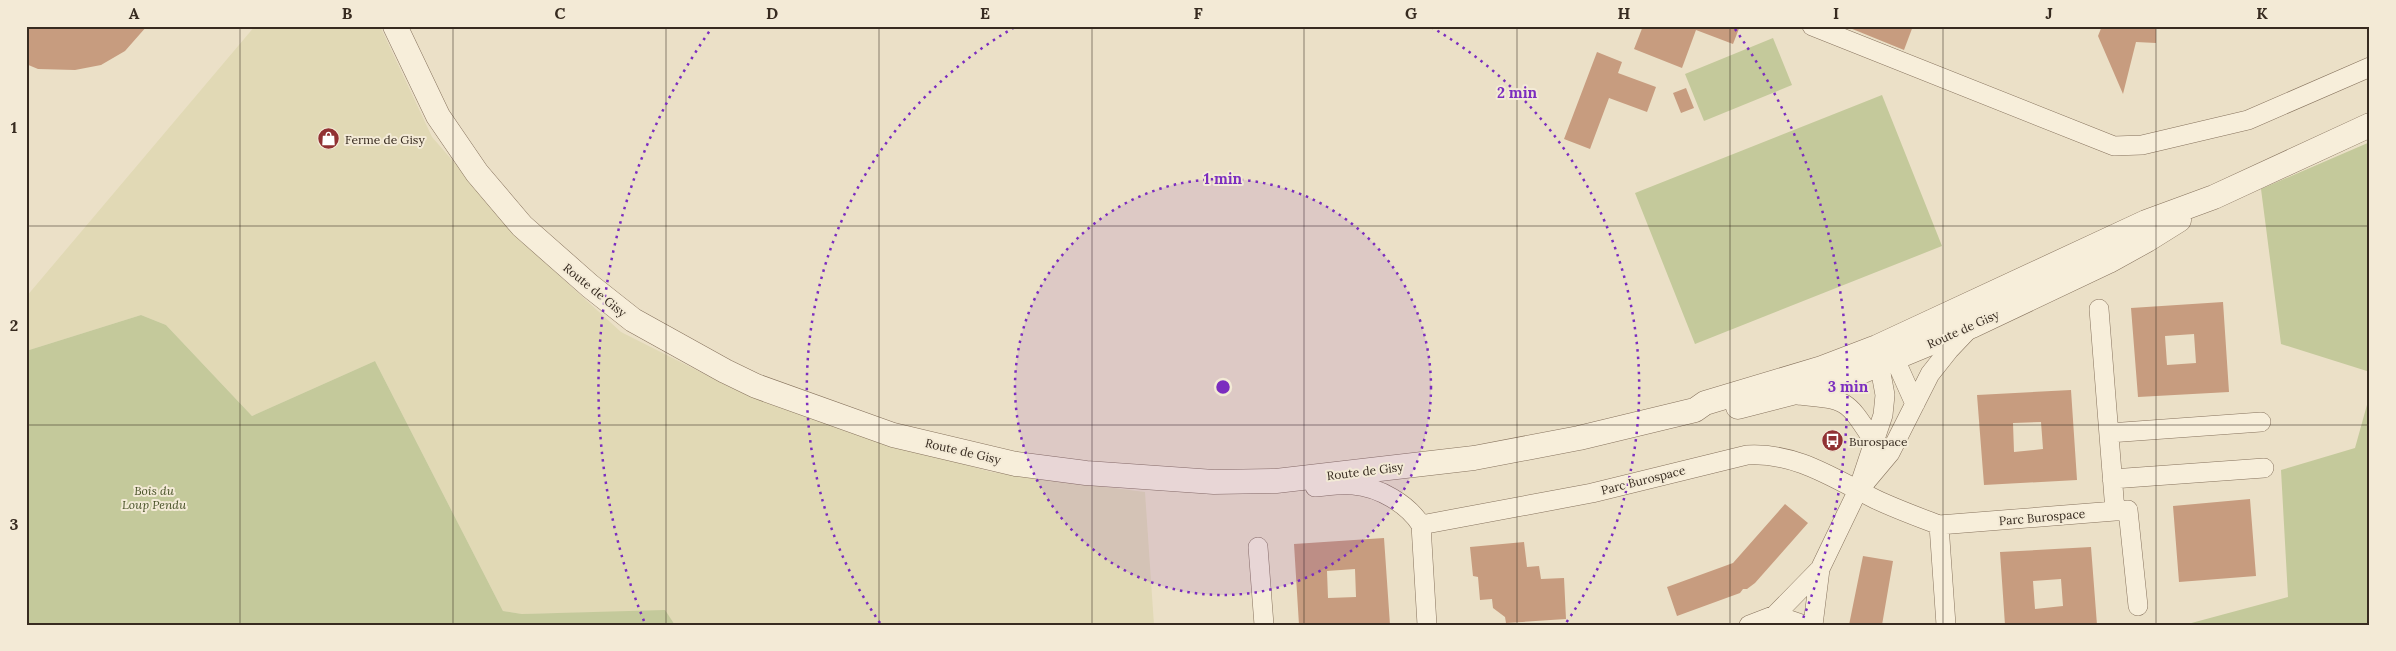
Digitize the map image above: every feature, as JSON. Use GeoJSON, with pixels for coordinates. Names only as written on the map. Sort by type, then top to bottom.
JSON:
{"type":"FeatureCollection","features":[{"type":"Feature","properties":{"kind":"street","name":"Route de Gisy"},"geometry":{"type":"LineString","coordinates":[[394,26],[438,116],[499,200],[535,239],[583,280],[633,320],[663,338],[756,386],[893,435],[1016,464],[1161,480],[1214,482],[1276,481],[1474,458],[1579,438],[1694,410],[1705,403],[1822,368],[1883,357],[1972,326],[2109,261],[2147,240],[2214,197]]}},
{"type":"Feature","properties":{"kind":"street"},"geometry":{"type":"LineString","coordinates":[[1812,26],[2114,146],[2142,145],[2248,120],[2370,67]]}},
{"type":"Feature","properties":{"kind":"street","name":"Route de Gisy"},"geometry":{"type":"LineString","coordinates":[[1694,410],[1707,414],[1795,394],[1839,381],[2146,222],[2214,197],[2370,125]]}},
{"type":"Feature","properties":{"kind":"street"},"geometry":{"type":"LineString","coordinates":[[2098,308],[2115,511],[2128,510],[2138,606]]}},
{"type":"Feature","properties":{"kind":"street"},"geometry":{"type":"LineString","coordinates":[[1858,490],[1890,453],[1936,365],[1972,326]]}},
{"type":"Feature","properties":{"kind":"street"},"geometry":{"type":"LineString","coordinates":[[1883,357],[1902,372],[1914,404]]}},
{"type":"Feature","properties":{"kind":"street"},"geometry":{"type":"LineString","coordinates":[[1749,625],[1775,616],[1820,569],[1858,490],[1885,404],[1883,357]]}},
{"type":"Feature","properties":{"kind":"street"},"geometry":{"type":"LineString","coordinates":[[1795,394],[1837,399],[1845,403],[1856,414],[1873,440]]}},
{"type":"Feature","properties":{"kind":"street"},"geometry":{"type":"LineString","coordinates":[[2108,433],[2261,422]]}},
{"type":"Feature","properties":{"kind":"street","name":"Parc Burospace"},"geometry":{"type":"LineString","coordinates":[[1421,526],[1592,493],[1747,455],[1766,454],[1788,458],[1939,526],[2115,511]]}},
{"type":"Feature","properties":{"kind":"street"},"geometry":{"type":"LineString","coordinates":[[2112,478],[2264,468]]}},
{"type":"Feature","properties":{"kind":"street"},"geometry":{"type":"LineString","coordinates":[[1214,482],[1269,489],[1355,485],[1377,491],[1398,502],[1414,514],[1421,526],[1426,625]]}},
{"type":"Feature","properties":{"kind":"street"},"geometry":{"type":"LineString","coordinates":[[1939,526],[1946,625]]}},
{"type":"Feature","properties":{"kind":"street"},"geometry":{"type":"LineString","coordinates":[[1258,547],[1264,625]]}},
{"type":"Feature","properties":{"kind":"street"},"geometry":{"type":"LineString","coordinates":[[1813,625],[1820,569]]}},
{"type":"Feature","properties":{"kind":"street"},"geometry":{"type":"LineString","coordinates":[[1775,616],[1804,625]]}},
{"type":"Feature","properties":{"kind":"shaded area"},"geometry":{"type":"Polygon","coordinates":[[[255,26],[380,26],[432,137],[528,247],[621,332],[734,389],[857,434],[991,472],[1145,492],[1154,625],[675,625],[665,611],[522,614],[503,611],[375,361],[252,416],[166,325],[141,315],[26,351],[26,297],[255,26]]]}},
{"type":"Feature","properties":{"kind":"green space"},"geometry":{"type":"Polygon","coordinates":[[[1773,38],[1792,85],[1704,121],[1685,74],[1773,38]]]}},
{"type":"Feature","properties":{"kind":"green space"},"geometry":{"type":"Polygon","coordinates":[[[1882,95],[1942,246],[1695,344],[1635,193],[1882,95]]]}},
{"type":"Feature","properties":{"kind":"green space"},"geometry":{"type":"Polygon","coordinates":[[[2370,142],[2370,372],[2281,344],[2261,189],[2370,142]]]}},
{"type":"Feature","properties":{"kind":"green space","name":"Bois du Loup Pendu"},"geometry":{"type":"Polygon","coordinates":[[[141,315],[166,325],[252,416],[375,361],[503,611],[522,614],[665,610],[675,625],[26,625],[26,351],[141,315]]]}},
{"type":"Feature","properties":{"kind":"green space"},"geometry":{"type":"Polygon","coordinates":[[[2370,394],[2370,625],[2184,625],[2288,597],[2281,470],[2355,448],[2370,394]]]}},
{"type":"Feature","properties":{"kind":"building"},"geometry":{"type":"Polygon","coordinates":[[[26,26],[147,26],[125,51],[101,65],[75,70],[38,69],[26,64],[26,26]]]}},
{"type":"Feature","properties":{"kind":"building"},"geometry":{"type":"Polygon","coordinates":[[[1643,26],[1740,26],[1733,44],[1696,30],[1682,68],[1634,49],[1643,26]]]}},
{"type":"Feature","properties":{"kind":"building"},"geometry":{"type":"Polygon","coordinates":[[[1845,26],[1913,26],[1904,50],[1845,26]]]}},
{"type":"Feature","properties":{"kind":"building"},"geometry":{"type":"Polygon","coordinates":[[[2102,26],[2156,26],[2156,43],[2136,42],[2123,94],[2098,36],[2102,26]]]}},
{"type":"Feature","properties":{"kind":"building"},"geometry":{"type":"Polygon","coordinates":[[[1597,52],[1622,62],[1618,73],[1656,87],[1647,112],[1609,98],[1590,149],[1564,139],[1597,52]]]}},
{"type":"Feature","properties":{"kind":"building"},"geometry":{"type":"Polygon","coordinates":[[[1686,88],[1694,108],[1681,113],[1673,93],[1686,88]]]}},
{"type":"Feature","properties":{"kind":"building"},"geometry":{"type":"Polygon","coordinates":[[[2223,302],[2229,392],[2138,397],[2131,308],[2223,302]],[[2194,334],[2165,336],[2167,365],[2196,363],[2194,334]]]}},
{"type":"Feature","properties":{"kind":"building"},"geometry":{"type":"Polygon","coordinates":[[[2071,390],[2077,480],[1984,485],[1977,395],[2071,390]],[[2041,422],[2013,423],[2014,452],[2043,449],[2041,422]]]}},
{"type":"Feature","properties":{"kind":"building"},"geometry":{"type":"Polygon","coordinates":[[[2250,499],[2256,576],[2179,582],[2173,506],[2250,499]]]}},
{"type":"Feature","properties":{"kind":"building"},"geometry":{"type":"Polygon","coordinates":[[[1785,504],[1808,523],[1755,583],[1747,589],[1743,589],[1740,593],[1677,616],[1667,587],[1733,563],[1785,504]]]}},
{"type":"Feature","properties":{"kind":"building"},"geometry":{"type":"Polygon","coordinates":[[[1384,538],[1390,625],[1299,625],[1294,544],[1384,538]],[[1355,569],[1327,571],[1328,598],[1356,597],[1355,569]]]}},
{"type":"Feature","properties":{"kind":"building"},"geometry":{"type":"Polygon","coordinates":[[[1524,542],[1527,567],[1539,566],[1541,579],[1564,578],[1566,619],[1506,623],[1505,617],[1493,608],[1492,599],[1480,600],[1478,577],[1473,576],[1470,547],[1524,542]]]}},
{"type":"Feature","properties":{"kind":"building"},"geometry":{"type":"Polygon","coordinates":[[[2091,547],[2097,625],[2005,625],[2000,552],[2091,547]],[[2061,579],[2033,581],[2035,609],[2063,606],[2061,579]]]}},
{"type":"Feature","properties":{"kind":"building"},"geometry":{"type":"Polygon","coordinates":[[[1863,556],[1893,561],[1882,625],[1849,625],[1863,556]]]}},
{"type":"Feature","properties":{"kind":"place","name":"Ferme de Gisy"},"geometry":{"type":"Point","coordinates":[329,139]}},
{"type":"Feature","properties":{"kind":"place","name":"Burospace"},"geometry":{"type":"Point","coordinates":[1833,441]}}]}
